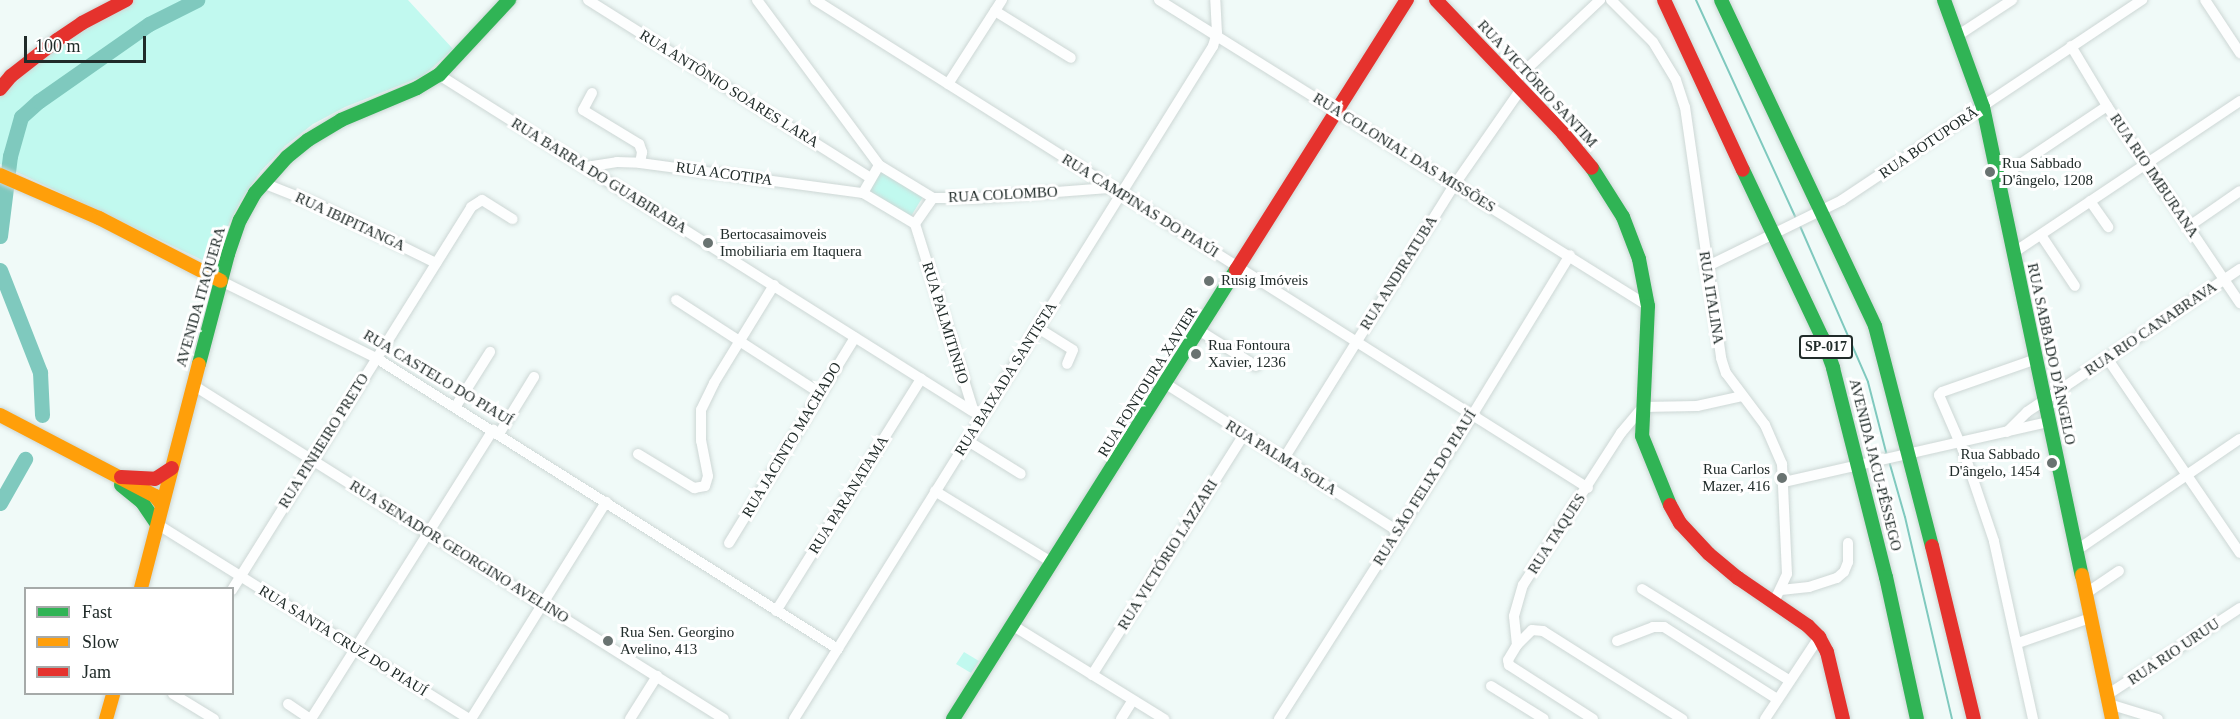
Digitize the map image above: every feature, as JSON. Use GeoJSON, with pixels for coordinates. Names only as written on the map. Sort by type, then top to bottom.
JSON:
{"type":"FeatureCollection","features":[{"type":"Feature","properties":{"kind":"main road"},"geometry":{"type":"LineString","coordinates":[[0,89],[6,78],[82,23],[125,0]]}},
{"type":"Feature","properties":{"kind":"main road","name":"AVENIDA ITAQUERA"},"geometry":{"type":"LineString","coordinates":[[141,587],[193,385],[237,227],[262,183],[308,140],[342,120],[417,88],[440,75],[509,0]]}},
{"type":"Feature","properties":{"kind":"main road","name":"RUA FONTOURA XAVIER"},"geometry":{"type":"LineString","coordinates":[[953,719],[1407,0]]}},
{"type":"Feature","properties":{"kind":"main road","name":"RUA VICTÓRIO SANTIM"},"geometry":{"type":"LineString","coordinates":[[1436,0],[1582,155],[1612,197],[1632,236],[1648,306],[1649,330],[1642,406],[1645,448],[1662,491],[1680,523],[1709,554],[1778,596],[1819,637],[1827,652],[1843,719]]}},
{"type":"Feature","properties":{"kind":"main road","name":"AVENIDA JACU-PÊSSEGO"},"geometry":{"type":"LineString","coordinates":[[1664,0],[1779,232],[1833,368],[1860,465],[1917,719]]}},
{"type":"Feature","properties":{"kind":"main road"},"geometry":{"type":"LineString","coordinates":[[1722,0],[1875,326],[1905,454],[1974,719]]}},
{"type":"Feature","properties":{"kind":"main road","name":"RUA SABBADO D'ÂNGELO"},"geometry":{"type":"LineString","coordinates":[[1944,0],[1983,107],[2043,402],[2112,719]]}},
{"type":"Feature","properties":{"kind":"main road","name":"RUA CASTELO DO PIAUÍ"},"geometry":{"type":"LineString","coordinates":[[0,175],[99,218],[221,281]]}},
{"type":"Feature","properties":{"kind":"main road"},"geometry":{"type":"LineString","coordinates":[[0,415],[103,470],[122,477],[155,496],[162,505]]}},
{"type":"Feature","properties":{"kind":"main road"},"geometry":{"type":"LineString","coordinates":[[122,477],[155,479],[172,468]]}},
{"type":"Feature","properties":{"kind":"main road"},"geometry":{"type":"LineString","coordinates":[[103,470],[142,502],[157,524]]}},
{"type":"Feature","properties":{"kind":"main road"},"geometry":{"type":"LineString","coordinates":[[106,719],[112,695]]}},
{"type":"Feature","properties":{"kind":"street","name":"RUA ANTÔNIO SOARES LARA"},"geometry":{"type":"LineString","coordinates":[[588,0],[871,178]]}},
{"type":"Feature","properties":{"kind":"street"},"geometry":{"type":"LineString","coordinates":[[757,0],[879,165],[933,198],[915,224],[863,193],[879,165]]}},
{"type":"Feature","properties":{"kind":"street","name":"RUA CAMPINAS DO PIAÚI"},"geometry":{"type":"LineString","coordinates":[[815,0],[1588,488]]}},
{"type":"Feature","properties":{"kind":"street"},"geometry":{"type":"LineString","coordinates":[[834,11],[840,0]]}},
{"type":"Feature","properties":{"kind":"street"},"geometry":{"type":"LineString","coordinates":[[948,84],[1002,0]]}},
{"type":"Feature","properties":{"kind":"street","name":"RUA COLONIAL DAS MISSÕES"},"geometry":{"type":"LineString","coordinates":[[1159,0],[1570,255],[1648,306]]}},
{"type":"Feature","properties":{"kind":"street"},"geometry":{"type":"LineString","coordinates":[[1215,0],[1217,37]]}},
{"type":"Feature","properties":{"kind":"street","name":"RUA ANDIRATUBA"},"geometry":{"type":"LineString","coordinates":[[1283,460],[1517,85],[1600,0]]}},
{"type":"Feature","properties":{"kind":"street","name":"RUA ITALINA"},"geometry":{"type":"LineString","coordinates":[[1611,0],[1653,42],[1676,80],[1688,127],[1706,267],[1721,358],[1726,373],[1774,441],[1784,482],[1787,562],[1778,596]]}},
{"type":"Feature","properties":{"kind":"street"},"geometry":{"type":"LineString","coordinates":[[1957,36],[2012,0]]}},
{"type":"Feature","properties":{"kind":"street","name":"RUA BOTUPORÃ"},"geometry":{"type":"LineString","coordinates":[[1706,267],[1808,218],[1893,168],[2142,0]]}},
{"type":"Feature","properties":{"kind":"street"},"geometry":{"type":"LineString","coordinates":[[2205,0],[2240,53]]}},
{"type":"Feature","properties":{"kind":"street"},"geometry":{"type":"LineString","coordinates":[[995,11],[1071,58]]}},
{"type":"Feature","properties":{"kind":"street","name":"RUA BAIXADA SANTISTA"},"geometry":{"type":"LineString","coordinates":[[794,719],[1122,195],[1217,37]]}},
{"type":"Feature","properties":{"kind":"street","name":"RUA RIO IMBURANA"},"geometry":{"type":"LineString","coordinates":[[2071,46],[2107,106],[2240,303]]}},
{"type":"Feature","properties":{"kind":"street","name":"RUA BARRA DO GUABIRABA"},"geometry":{"type":"LineString","coordinates":[[440,75],[972,411]]}},
{"type":"Feature","properties":{"kind":"street"},"geometry":{"type":"LineString","coordinates":[[591,93],[583,110],[639,144],[642,152],[640,163]]}},
{"type":"Feature","properties":{"kind":"street"},"geometry":{"type":"LineString","coordinates":[[2013,254],[2240,100]]}},
{"type":"Feature","properties":{"kind":"street"},"geometry":{"type":"LineString","coordinates":[[1998,179],[2107,106]]}},
{"type":"Feature","properties":{"kind":"street","name":"RUA ACOTIPA"},"geometry":{"type":"LineString","coordinates":[[586,166],[617,162],[640,163],[863,193]]}},
{"type":"Feature","properties":{"kind":"street","name":"RUA IBIPITANGA"},"geometry":{"type":"LineString","coordinates":[[262,183],[316,204],[436,263]]}},
{"type":"Feature","properties":{"kind":"street","name":"RUA COLOMBO"},"geometry":{"type":"LineString","coordinates":[[933,198],[978,198],[1110,188]]}},
{"type":"Feature","properties":{"kind":"street"},"geometry":{"type":"LineString","coordinates":[[2188,227],[2240,191]]}},
{"type":"Feature","properties":{"kind":"street","name":"RUA PINHEIRO PRETO"},"geometry":{"type":"LineString","coordinates":[[234,587],[312,459],[478,200],[487,202],[513,219]]}},
{"type":"Feature","properties":{"kind":"street"},"geometry":{"type":"LineString","coordinates":[[2090,201],[2108,227]]}},
{"type":"Feature","properties":{"kind":"street","name":"RUA PALMITINHO"},"geometry":{"type":"LineString","coordinates":[[915,224],[972,411]]}},
{"type":"Feature","properties":{"kind":"street"},"geometry":{"type":"LineString","coordinates":[[2041,235],[2075,286]]}},
{"type":"Feature","properties":{"kind":"street","name":"RUA SÃO FELIX DO PIAUÍ"},"geometry":{"type":"LineString","coordinates":[[1279,719],[1473,414],[1570,255]]}},
{"type":"Feature","properties":{"kind":"street","name":"RUA RIO CANABRAVA"},"geometry":{"type":"LineString","coordinates":[[2007,432],[2027,411],[2240,269]]}},
{"type":"Feature","properties":{"kind":"street","name":"RUA CASTELO DO PIAUÍ"},"geometry":{"type":"LineString","coordinates":[[221,281],[376,358],[456,406],[838,649]]}},
{"type":"Feature","properties":{"kind":"street"},"geometry":{"type":"LineString","coordinates":[[638,454],[694,488],[705,486],[708,476],[701,441],[701,410],[705,399],[774,285]]}},
{"type":"Feature","properties":{"kind":"street"},"geometry":{"type":"LineString","coordinates":[[676,300],[820,393]]}},
{"type":"Feature","properties":{"kind":"street"},"geometry":{"type":"LineString","coordinates":[[1038,328],[1073,350],[1067,364]]}},
{"type":"Feature","properties":{"kind":"street"},"geometry":{"type":"LineString","coordinates":[[1200,331],[1256,366]]}},
{"type":"Feature","properties":{"kind":"street","name":"RUA JACINTO MACHADO"},"geometry":{"type":"LineString","coordinates":[[729,543],[855,337]]}},
{"type":"Feature","properties":{"kind":"street"},"geometry":{"type":"LineString","coordinates":[[456,406],[490,352]]}},
{"type":"Feature","properties":{"kind":"street"},"geometry":{"type":"LineString","coordinates":[[2107,358],[2240,553]]}},
{"type":"Feature","properties":{"kind":"street"},"geometry":{"type":"LineString","coordinates":[[2033,719],[1994,541],[1961,443],[1939,395],[2036,359]]}},
{"type":"Feature","properties":{"kind":"street"},"geometry":{"type":"LineString","coordinates":[[288,704],[310,719],[430,532],[534,377]]}},
{"type":"Feature","properties":{"kind":"street","name":"RUA PARANATAMA"},"geometry":{"type":"LineString","coordinates":[[776,611],[921,379]]}},
{"type":"Feature","properties":{"kind":"street","name":"RUA PALMA SOLA"},"geometry":{"type":"LineString","coordinates":[[1166,384],[1398,531]]}},
{"type":"Feature","properties":{"kind":"street","name":"RUA SENADOR GEORGINO AVELINO"},"geometry":{"type":"LineString","coordinates":[[193,385],[724,719]]}},
{"type":"Feature","properties":{"kind":"street"},"geometry":{"type":"LineString","coordinates":[[1642,406],[1697,406],[1742,396]]}},
{"type":"Feature","properties":{"kind":"street","name":"RUA TAQUES"},"geometry":{"type":"LineString","coordinates":[[1593,719],[1509,664],[1508,660],[1517,645],[1514,616],[1523,585],[1588,488],[1621,433],[1642,406]]}},
{"type":"Feature","properties":{"kind":"street"},"geometry":{"type":"LineString","coordinates":[[972,411],[982,419]]}},
{"type":"Feature","properties":{"kind":"street"},"geometry":{"type":"LineString","coordinates":[[1784,482],[2049,422]]}},
{"type":"Feature","properties":{"kind":"street","name":"RUA VICTÓRIO LAZZARI"},"geometry":{"type":"LineString","coordinates":[[1092,675],[1244,435]]}},
{"type":"Feature","properties":{"kind":"street"},"geometry":{"type":"LineString","coordinates":[[2077,550],[2240,439]]}},
{"type":"Feature","properties":{"kind":"street"},"geometry":{"type":"LineString","coordinates":[[968,441],[1021,474]]}},
{"type":"Feature","properties":{"kind":"street"},"geometry":{"type":"LineString","coordinates":[[935,491],[1053,564]]}},
{"type":"Feature","properties":{"kind":"street"},"geometry":{"type":"LineString","coordinates":[[470,719],[606,502]]}},
{"type":"Feature","properties":{"kind":"street","name":"RUA SANTA CRUZ DO PIAUÍ"},"geometry":{"type":"LineString","coordinates":[[157,524],[470,719]]}},
{"type":"Feature","properties":{"kind":"street"},"geometry":{"type":"LineString","coordinates":[[1778,596],[1837,578],[1844,572],[1848,562],[1848,543]]}},
{"type":"Feature","properties":{"kind":"street"},"geometry":{"type":"LineString","coordinates":[[2085,594],[2119,571]]}},
{"type":"Feature","properties":{"kind":"street"},"geometry":{"type":"LineString","coordinates":[[1642,589],[1789,680]]}},
{"type":"Feature","properties":{"kind":"street","name":"RUA RIO URUU"},"geometry":{"type":"LineString","coordinates":[[2108,700],[2240,608]]}},
{"type":"Feature","properties":{"kind":"street"},"geometry":{"type":"LineString","coordinates":[[2018,643],[2090,618]]}},
{"type":"Feature","properties":{"kind":"street"},"geometry":{"type":"LineString","coordinates":[[1012,625],[1164,719]]}},
{"type":"Feature","properties":{"kind":"street"},"geometry":{"type":"LineString","coordinates":[[1617,640],[1653,627],[1664,627],[1778,699]]}},
{"type":"Feature","properties":{"kind":"street"},"geometry":{"type":"LineString","coordinates":[[1517,645],[1532,630],[1543,631],[1682,719]]}},
{"type":"Feature","properties":{"kind":"street"},"geometry":{"type":"LineString","coordinates":[[1765,719],[1819,637]]}},
{"type":"Feature","properties":{"kind":"street"},"geometry":{"type":"LineString","coordinates":[[630,719],[657,676]]}},
{"type":"Feature","properties":{"kind":"street"},"geometry":{"type":"LineString","coordinates":[[1491,686],[1544,719]]}},
{"type":"Feature","properties":{"kind":"street"},"geometry":{"type":"LineString","coordinates":[[176,695],[214,719]]}},
{"type":"Feature","properties":{"kind":"street"},"geometry":{"type":"LineString","coordinates":[[1121,719],[1133,700]]}},
{"type":"Feature","properties":{"kind":"street"},"geometry":{"type":"LineString","coordinates":[[2108,700],[2158,719]]}},
{"type":"Feature","properties":{"kind":"green space"},"geometry":{"type":"Polygon","coordinates":[[[123,0],[408,0],[453,49],[423,76],[345,107],[313,124],[285,146],[261,171],[241,200],[225,232],[215,266],[0,164],[0,89],[123,0]]]}},
{"type":"Feature","properties":{"kind":"green space"},"geometry":{"type":"Polygon","coordinates":[[[882,168],[924,195],[910,218],[867,191],[882,168]]]}},
{"type":"Feature","properties":{"kind":"green space"},"geometry":{"type":"Polygon","coordinates":[[[964,652],[979,661],[971,673],[956,664],[964,652]]]}},
{"type":"Feature","properties":{"kind":"waterway"},"geometry":{"type":"LineString","coordinates":[[0,236],[10,156],[21,117],[39,101],[149,24],[197,0]]}},
{"type":"Feature","properties":{"kind":"waterway"},"geometry":{"type":"LineString","coordinates":[[1696,0],[1796,218]]}},
{"type":"Feature","properties":{"kind":"waterway"},"geometry":{"type":"LineString","coordinates":[[1800,226],[1868,382],[1887,456]]}},
{"type":"Feature","properties":{"kind":"waterway"},"geometry":{"type":"LineString","coordinates":[[0,270],[40,372],[42,415]]}},
{"type":"Feature","properties":{"kind":"waterway"},"geometry":{"type":"LineString","coordinates":[[0,503],[25,459]]}},
{"type":"Feature","properties":{"kind":"waterway"},"geometry":{"type":"LineString","coordinates":[[1889,461],[1905,517],[1952,719]]}},
{"type":"Feature","properties":{"kind":"traffic: fast"},"geometry":{"type":"LineString","coordinates":[[199,364],[228,254],[240,220],[255,193],[287,157],[308,140],[341,120],[417,88],[439,75],[509,0]]}},
{"type":"Feature","properties":{"kind":"traffic: fast"},"geometry":{"type":"LineString","coordinates":[[1721,0],[1875,326],[1932,546]]}},
{"type":"Feature","properties":{"kind":"traffic: fast"},"geometry":{"type":"LineString","coordinates":[[1944,0],[1983,107],[2082,575]]}},
{"type":"Feature","properties":{"kind":"traffic: fast"},"geometry":{"type":"LineString","coordinates":[[1592,168],[1623,217],[1639,259],[1648,306],[1642,436],[1670,505]]}},
{"type":"Feature","properties":{"kind":"traffic: fast"},"geometry":{"type":"LineString","coordinates":[[1743,170],[1822,337],[1833,368],[1886,577],[1917,719]]}},
{"type":"Feature","properties":{"kind":"traffic: fast"},"geometry":{"type":"LineString","coordinates":[[953,719],[1236,270]]}},
{"type":"Feature","properties":{"kind":"traffic: fast"},"geometry":{"type":"LineString","coordinates":[[121,485],[142,502],[157,524]]}},
{"type":"Feature","properties":{"kind":"traffic: slow"},"geometry":{"type":"LineString","coordinates":[[0,175],[99,218],[221,281]]}},
{"type":"Feature","properties":{"kind":"traffic: slow"},"geometry":{"type":"LineString","coordinates":[[141,587],[199,364]]}},
{"type":"Feature","properties":{"kind":"traffic: slow"},"geometry":{"type":"LineString","coordinates":[[0,415],[155,496],[162,505]]}},
{"type":"Feature","properties":{"kind":"traffic: slow"},"geometry":{"type":"LineString","coordinates":[[2082,575],[2112,719]]}},
{"type":"Feature","properties":{"kind":"traffic: slow"},"geometry":{"type":"LineString","coordinates":[[106,719],[113,695]]}},
{"type":"Feature","properties":{"kind":"traffic: jam"},"geometry":{"type":"LineString","coordinates":[[0,89],[11,76],[57,40],[82,23],[126,0]]}},
{"type":"Feature","properties":{"kind":"traffic: jam"},"geometry":{"type":"LineString","coordinates":[[1236,270],[1407,0]]}},
{"type":"Feature","properties":{"kind":"traffic: jam"},"geometry":{"type":"LineString","coordinates":[[1436,0],[1563,133],[1592,168]]}},
{"type":"Feature","properties":{"kind":"traffic: jam"},"geometry":{"type":"LineString","coordinates":[[1664,0],[1743,170]]}},
{"type":"Feature","properties":{"kind":"traffic: jam"},"geometry":{"type":"LineString","coordinates":[[121,477],[155,479],[172,468]]}},
{"type":"Feature","properties":{"kind":"traffic: jam"},"geometry":{"type":"LineString","coordinates":[[1670,505],[1680,523],[1709,554],[1738,578],[1808,626],[1819,637],[1827,652],[1843,719]]}},
{"type":"Feature","properties":{"kind":"traffic: jam"},"geometry":{"type":"LineString","coordinates":[[1932,546],[1974,719]]}},
{"type":"Feature","properties":{"kind":"place","name":"Rua Sabbado D'ângelo, 1208"},"geometry":{"type":"Point","coordinates":[1990,172]}},
{"type":"Feature","properties":{"kind":"place","name":"Bertocasaimoveis Imobiliaria em Itaquera"},"geometry":{"type":"Point","coordinates":[708,243]}},
{"type":"Feature","properties":{"kind":"place","name":"Rusig Imóveis"},"geometry":{"type":"Point","coordinates":[1209,281]}},
{"type":"Feature","properties":{"kind":"place","name":"Rua Fontoura Xavier, 1236"},"geometry":{"type":"Point","coordinates":[1196,354]}},
{"type":"Feature","properties":{"kind":"place","name":"Rua Sabbado D'ângelo, 1454"},"geometry":{"type":"Point","coordinates":[2052,463]}},
{"type":"Feature","properties":{"kind":"place","name":"Rua Carlos Mazer, 416"},"geometry":{"type":"Point","coordinates":[1782,478]}},
{"type":"Feature","properties":{"kind":"place","name":"Rua Sen. Georgino Avelino, 413"},"geometry":{"type":"Point","coordinates":[608,641]}}]}
